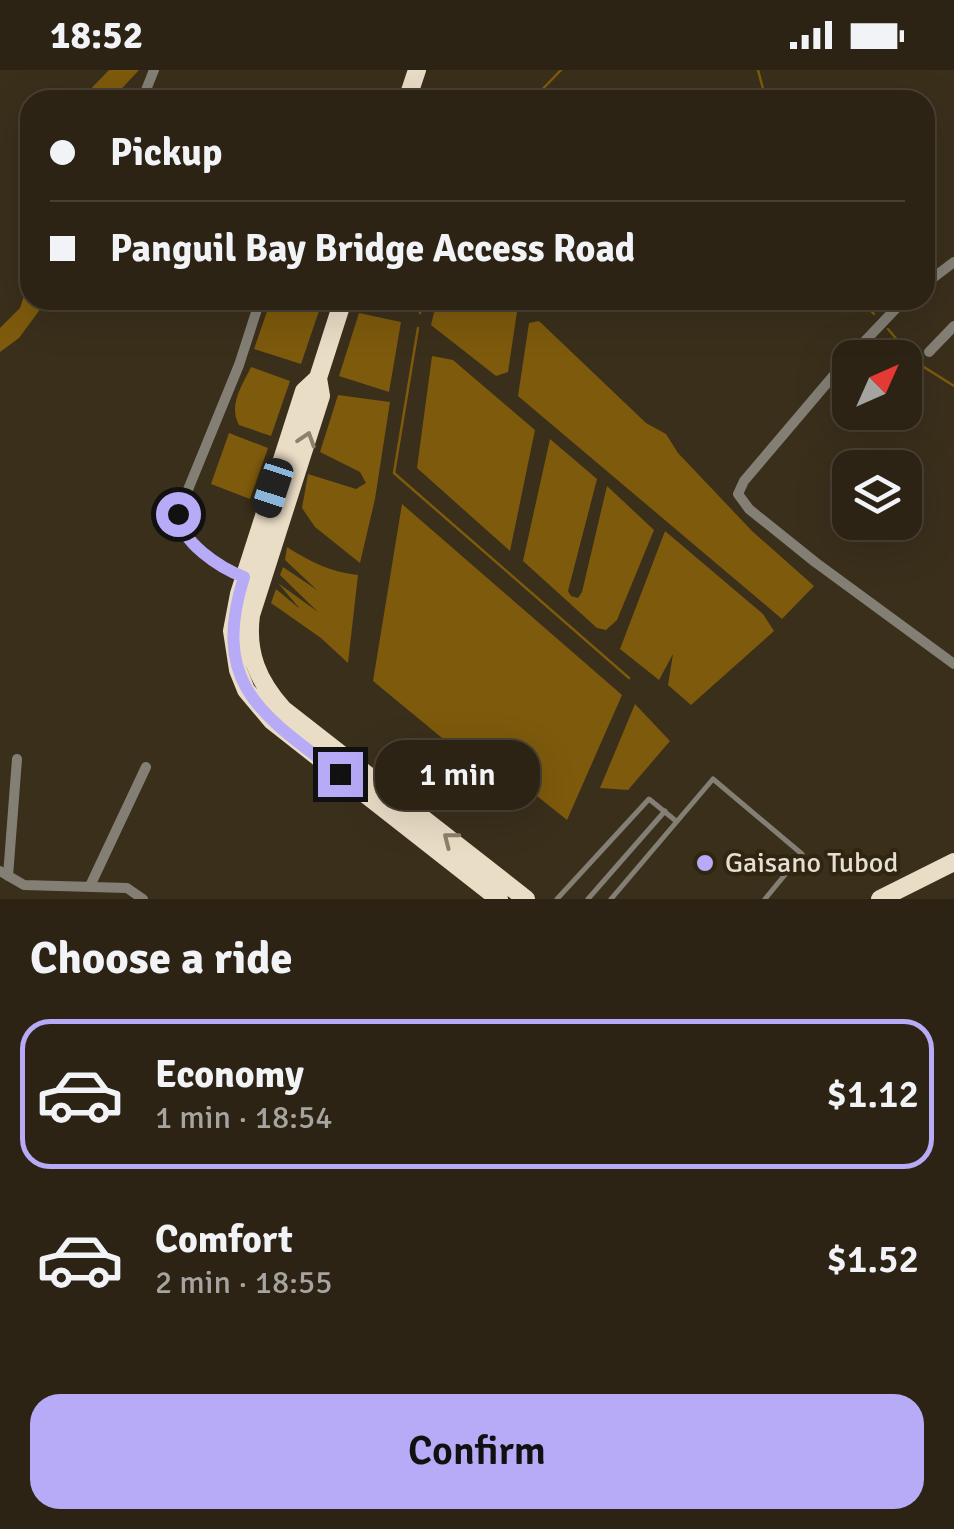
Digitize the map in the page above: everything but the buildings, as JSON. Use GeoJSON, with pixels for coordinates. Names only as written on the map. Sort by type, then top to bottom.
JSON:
{"type":"FeatureCollection","features":[{"type":"Feature","properties":{"kind":"highway"},"geometry":{"type":"LineString","coordinates":[[340,310],[318,378],[321,396],[251,615],[249,632],[254,665],[261,682],[284,709],[526,899]]}},
{"type":"Feature","properties":{"kind":"highway"},"geometry":{"type":"LineString","coordinates":[[318,378],[304,391],[234,612],[234,651],[246,690],[257,706],[290,736],[499,899]]}},
{"type":"Feature","properties":{"kind":"highway"},"geometry":{"type":"LineString","coordinates":[[880,899],[954,862]]}},
{"type":"Feature","properties":{"kind":"street"},"geometry":{"type":"LineString","coordinates":[[244,577],[215,562],[189,538],[178,514],[239,365],[257,310]]}},
{"type":"Feature","properties":{"kind":"street"},"geometry":{"type":"LineString","coordinates":[[895,310],[815,397],[744,481],[738,494],[749,509],[814,562],[954,664]]}},
{"type":"Feature","properties":{"kind":"street"},"geometry":{"type":"LineString","coordinates":[[929,352],[954,326]]}},
{"type":"Feature","properties":{"kind":"street"},"geometry":{"type":"LineString","coordinates":[[17,760],[4,874],[24,884],[127,888],[142,899]]}},
{"type":"Feature","properties":{"kind":"street"},"geometry":{"type":"LineString","coordinates":[[90,886],[146,767]]}},
{"type":"Feature","properties":{"kind":"lane"},"geometry":{"type":"LineString","coordinates":[[611,899],[712,778],[802,854],[764,899]]}},
{"type":"Feature","properties":{"kind":"lane"},"geometry":{"type":"LineString","coordinates":[[557,899],[649,799],[676,822]]}},
{"type":"Feature","properties":{"kind":"lane"},"geometry":{"type":"LineString","coordinates":[[588,899],[665,811]]}},
{"type":"Feature","properties":{"kind":"lane"},"geometry":{"type":"LineString","coordinates":[[564,890],[574,899]]}},
{"type":"Feature","properties":{"kind":"shaded area"},"geometry":{"type":"Polygon","coordinates":[[[109,70],[139,70],[120,90],[90,90],[109,70]]]}},
{"type":"Feature","properties":{"kind":"shaded area"},"geometry":{"type":"Polygon","coordinates":[[[20,308],[40,310],[19,338],[0,352],[0,328],[20,308]]]}},
{"type":"Feature","properties":{"kind":"shaded area"},"geometry":{"type":"Polygon","coordinates":[[[268,310],[319,310],[301,364],[254,349],[268,310]]]}},
{"type":"Feature","properties":{"kind":"shaded area"},"geometry":{"type":"Polygon","coordinates":[[[435,310],[517,310],[508,372],[496,376],[431,325],[435,310]]]}},
{"type":"Feature","properties":{"kind":"shaded area"},"geometry":{"type":"Polygon","coordinates":[[[359,313],[401,322],[389,392],[339,376],[359,313]]]}},
{"type":"Feature","properties":{"kind":"shaded area"},"geometry":{"type":"Polygon","coordinates":[[[539,321],[646,423],[666,434],[678,453],[752,531],[814,586],[782,619],[518,396],[529,323],[539,321]]]}},
{"type":"Feature","properties":{"kind":"shaded area"},"geometry":{"type":"Polygon","coordinates":[[[432,356],[453,360],[535,430],[510,551],[417,468],[432,356]]]}},
{"type":"Feature","properties":{"kind":"shaded area"},"geometry":{"type":"Polygon","coordinates":[[[251,367],[290,381],[271,436],[239,425],[236,418],[238,396],[251,367]]]}},
{"type":"Feature","properties":{"kind":"shaded area"},"geometry":{"type":"Polygon","coordinates":[[[338,395],[390,402],[375,499],[360,563],[315,527],[302,508],[308,474],[356,489],[366,483],[360,472],[320,452],[338,395]]]}},
{"type":"Feature","properties":{"kind":"shaded area"},"geometry":{"type":"Polygon","coordinates":[[[229,433],[268,448],[250,499],[211,484],[229,433]]]}},
{"type":"Feature","properties":{"kind":"shaded area"},"geometry":{"type":"Polygon","coordinates":[[[550,439],[597,479],[568,591],[571,596],[578,598],[582,592],[607,486],[654,530],[617,620],[606,630],[597,628],[523,561],[550,439]]]}},
{"type":"Feature","properties":{"kind":"shaded area"},"geometry":{"type":"Polygon","coordinates":[[[402,504],[622,695],[567,820],[527,788],[516,799],[373,681],[402,504]]]}},
{"type":"Feature","properties":{"kind":"shaded area"},"geometry":{"type":"Polygon","coordinates":[[[665,531],[763,614],[774,631],[691,705],[668,685],[673,654],[659,680],[620,649],[665,531]]]}},
{"type":"Feature","properties":{"kind":"shaded area"},"geometry":{"type":"Polygon","coordinates":[[[287,547],[321,566],[358,575],[348,663],[321,638],[271,603],[276,589],[300,609],[278,583],[318,612],[280,575],[283,567],[317,590],[285,560],[287,547]]]}},
{"type":"Feature","properties":{"kind":"shaded area"},"geometry":{"type":"Polygon","coordinates":[[[635,704],[670,741],[628,790],[600,788],[635,704]]]}},
{"type":"Feature","properties":{"kind":"waterway"},"geometry":{"type":"LineString","coordinates":[[542,90],[561,70]]}},
{"type":"Feature","properties":{"kind":"waterway"},"geometry":{"type":"LineString","coordinates":[[758,70],[763,90]]}},
{"type":"Feature","properties":{"kind":"waterway"},"geometry":{"type":"LineString","coordinates":[[870,310],[874,314]]}},
{"type":"Feature","properties":{"kind":"waterway"},"geometry":{"type":"LineString","coordinates":[[418,328],[394,473],[629,678]]}},
{"type":"Feature","properties":{"kind":"waterway"},"geometry":{"type":"LineString","coordinates":[[888,329],[916,362],[954,386]]}},
{"type":"Feature","properties":{"kind":"place","name":"Gaisano Tubod"},"geometry":{"type":"Point","coordinates":[705,863]}},
{"type":"Feature","properties":{"kind":"route"},"geometry":{"type":"LineString","coordinates":[[178,514],[181,528],[189,538],[215,562],[244,577],[232,631],[238,670],[246,690],[272,721],[340,774]]}}]}
